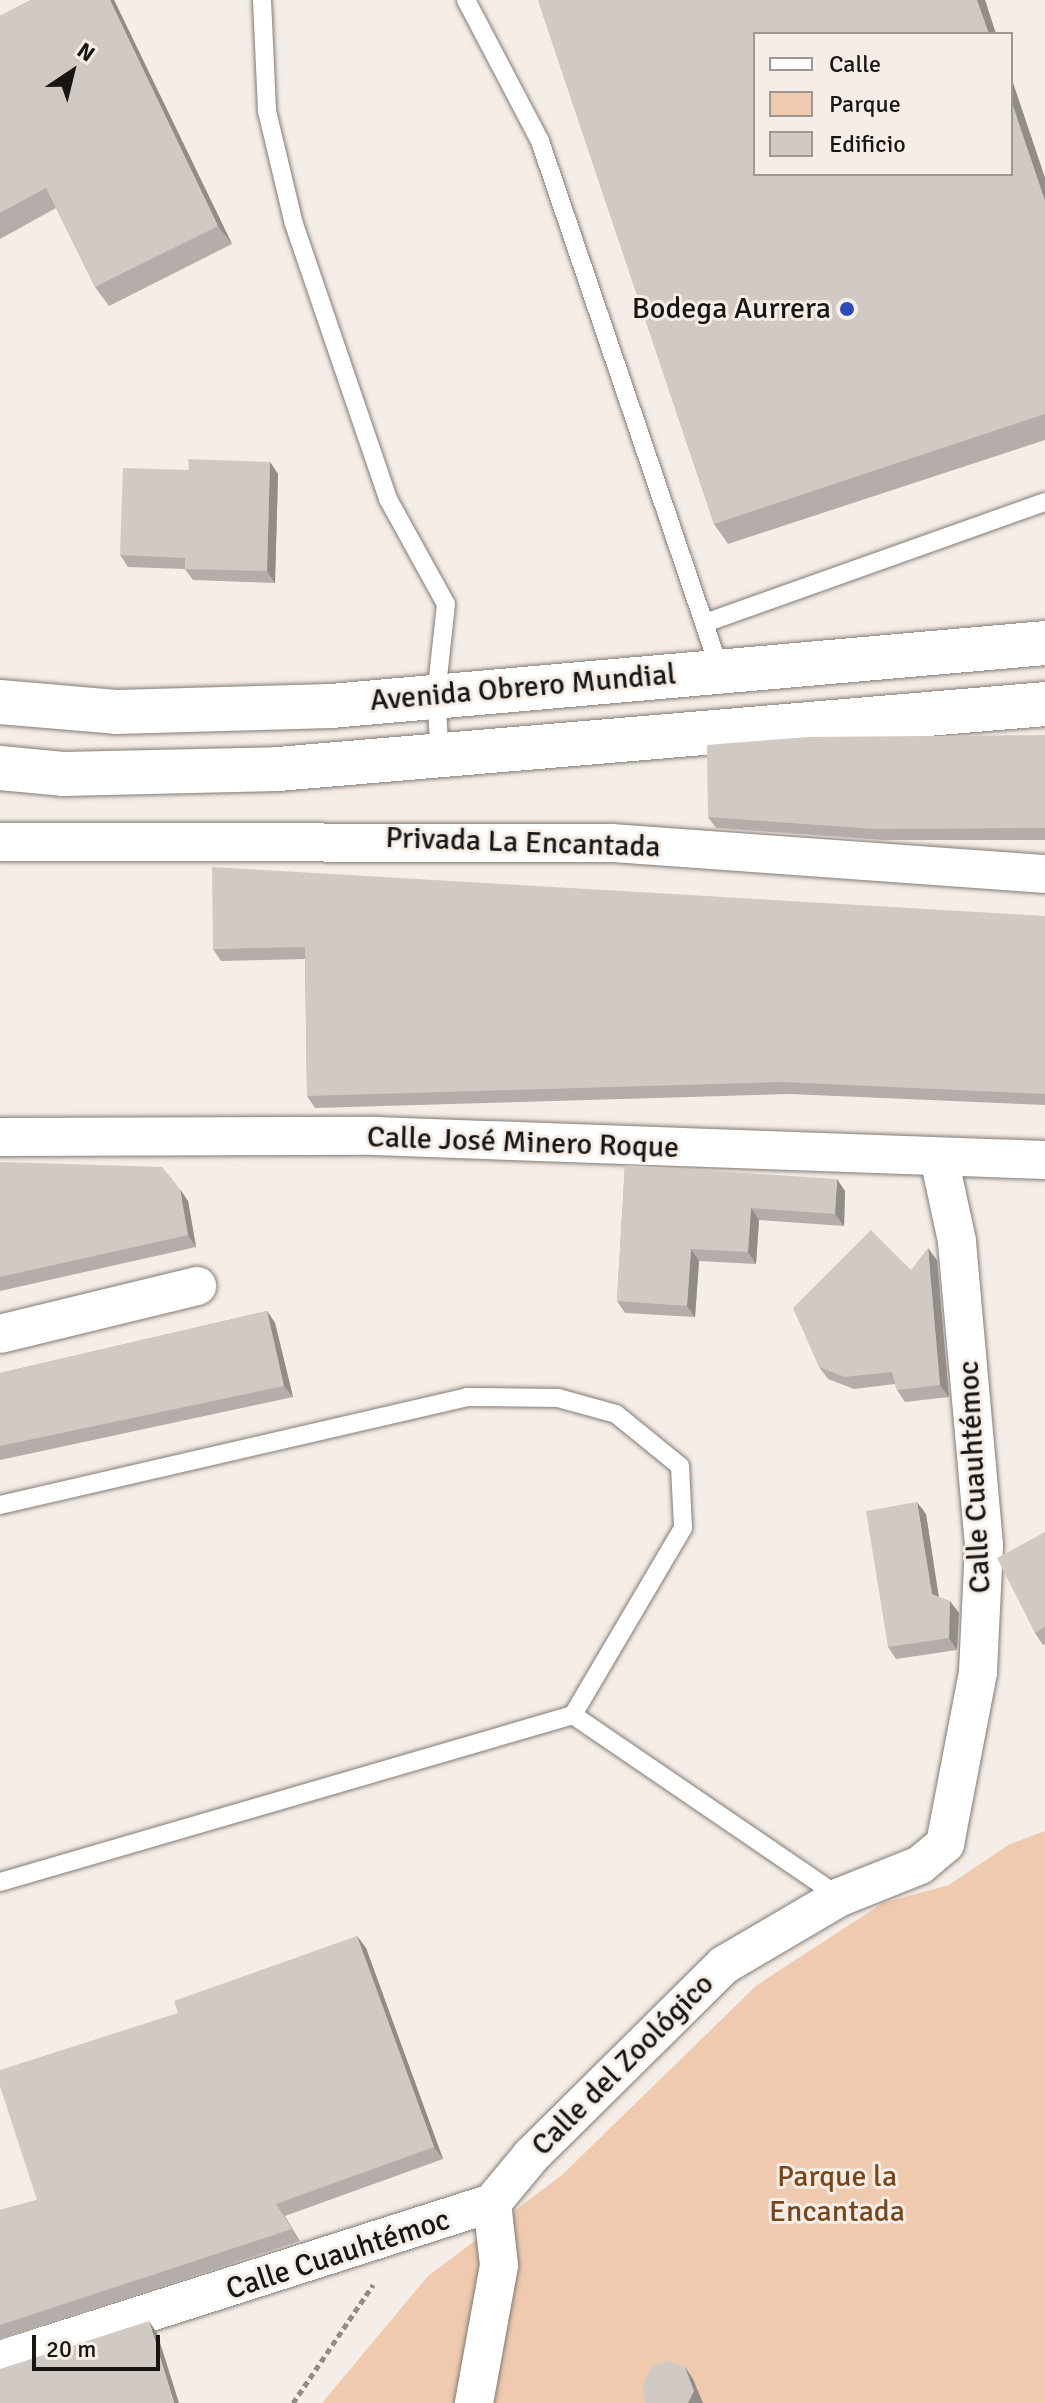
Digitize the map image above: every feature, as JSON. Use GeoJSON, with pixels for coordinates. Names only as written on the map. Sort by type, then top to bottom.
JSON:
{"type":"FeatureCollection","features":[{"type":"Feature","properties":{"kind":"main road","name":"Avenida Obrero Mundial"},"geometry":{"type":"LineString","coordinates":[[0,702],[116,712],[436,696],[1045,643]]}},
{"type":"Feature","properties":{"kind":"main road","name":"Avenida Obrero Mundial"},"geometry":{"type":"LineString","coordinates":[[0,768],[63,774],[263,770],[440,758],[1045,704]]}},
{"type":"Feature","properties":{"kind":"street","name":"Privada La Encantada"},"geometry":{"type":"LineString","coordinates":[[0,842],[612,843],[1045,874]]}},
{"type":"Feature","properties":{"kind":"street","name":"Calle José Minero Roque"},"geometry":{"type":"LineString","coordinates":[[0,1137],[375,1136],[1045,1160]]}},
{"type":"Feature","properties":{"kind":"street","name":"Calle Cuauhtémoc"},"geometry":{"type":"LineString","coordinates":[[939,1158],[957,1241],[984,1545],[978,1672],[945,1844]]}},
{"type":"Feature","properties":{"kind":"street"},"geometry":{"type":"LineString","coordinates":[[0,1334],[197,1286]]}},
{"type":"Feature","properties":{"kind":"street","name":"Calle del Zoológico"},"geometry":{"type":"LineString","coordinates":[[492,2203],[619,2064],[724,1965],[840,1897],[920,1865],[945,1844]]}},
{"type":"Feature","properties":{"kind":"street","name":"Calle Cuauhtémoc"},"geometry":{"type":"LineString","coordinates":[[0,2360],[411,2232],[492,2203]]}},
{"type":"Feature","properties":{"kind":"street"},"geometry":{"type":"LineString","coordinates":[[474,2403],[499,2265],[492,2203]]}},
{"type":"Feature","properties":{"kind":"lane"},"geometry":{"type":"LineString","coordinates":[[262,0],[267,111],[294,224],[388,499],[446,604],[436,696],[440,758]]}},
{"type":"Feature","properties":{"kind":"lane"},"geometry":{"type":"LineString","coordinates":[[466,0],[540,141],[720,670]]}},
{"type":"Feature","properties":{"kind":"lane"},"geometry":{"type":"LineString","coordinates":[[705,623],[1045,502]]}},
{"type":"Feature","properties":{"kind":"lane"},"geometry":{"type":"LineString","coordinates":[[0,1505],[466,1397],[558,1398],[616,1414],[680,1466],[683,1528],[573,1715],[0,1882]]}},
{"type":"Feature","properties":{"kind":"lane"},"geometry":{"type":"LineString","coordinates":[[573,1715],[840,1897]]}},
{"type":"Feature","properties":{"kind":"path"},"geometry":{"type":"LineString","coordinates":[[293,2403],[411,2232]]}},
{"type":"Feature","properties":{"kind":"green space","name":"Parque la Encantada"},"geometry":{"type":"Polygon","coordinates":[[[1045,1831],[1045,2403],[322,2403],[428,2276],[562,2175],[757,1985],[883,1903],[949,1885],[1010,1844],[1045,1831]]]}},
{"type":"Feature","properties":{"kind":"building"},"geometry":{"type":"Polygon","coordinates":[[[31,0],[110,0],[218,226],[95,287],[46,188],[0,213],[0,16],[31,0]]]}},
{"type":"Feature","properties":{"kind":"building","name":"Bodega Aurrera"},"geometry":{"type":"Polygon","coordinates":[[[538,0],[977,0],[988,32],[753,32],[753,176],[1013,176],[1013,106],[1045,201],[1045,414],[714,524],[538,0]]]}},
{"type":"Feature","properties":{"kind":"building"},"geometry":{"type":"Polygon","coordinates":[[[188,459],[270,462],[267,571],[185,569],[185,558],[120,555],[123,468],[189,470],[188,459]]]}},
{"type":"Feature","properties":{"kind":"building"},"geometry":{"type":"Polygon","coordinates":[[[1045,735],[1045,828],[875,829],[708,817],[707,745],[807,737],[1045,735]]]}},
{"type":"Feature","properties":{"kind":"building"},"geometry":{"type":"Polygon","coordinates":[[[212,867],[1045,916],[1045,1094],[782,1082],[307,1096],[305,947],[213,949],[212,867]]]}},
{"type":"Feature","properties":{"kind":"building"},"geometry":{"type":"Polygon","coordinates":[[[0,1162],[162,1167],[180,1189],[188,1235],[0,1277],[0,1162]]]}},
{"type":"Feature","properties":{"kind":"building"},"geometry":{"type":"Polygon","coordinates":[[[625,1165],[837,1179],[835,1214],[751,1208],[748,1252],[691,1249],[687,1306],[617,1301],[625,1165]]]}},
{"type":"Feature","properties":{"kind":"building"},"geometry":{"type":"Polygon","coordinates":[[[871,1230],[911,1270],[928,1248],[940,1385],[897,1390],[892,1372],[845,1377],[819,1367],[793,1308],[871,1230]]]}},
{"type":"Feature","properties":{"kind":"building"},"geometry":{"type":"Polygon","coordinates":[[[267,1311],[284,1386],[0,1446],[0,1373],[267,1311]]]}},
{"type":"Feature","properties":{"kind":"building"},"geometry":{"type":"Polygon","coordinates":[[[917,1502],[932,1594],[950,1601],[949,1638],[888,1647],[866,1511],[917,1502]]]}},
{"type":"Feature","properties":{"kind":"building"},"geometry":{"type":"Polygon","coordinates":[[[1045,1532],[1045,1627],[1035,1633],[997,1558],[1045,1532]]]}},
{"type":"Feature","properties":{"kind":"building"},"geometry":{"type":"Polygon","coordinates":[[[357,1936],[434,2147],[276,2204],[292,2229],[0,2325],[0,2210],[37,2200],[0,2086],[0,2070],[178,2013],[174,2001],[357,1936]]]}},
{"type":"Feature","properties":{"kind":"building"},"geometry":{"type":"Polygon","coordinates":[[[149,2321],[174,2403],[0,2403],[0,2369],[149,2321]]]}},
{"type":"Feature","properties":{"kind":"building"},"geometry":{"type":"Polygon","coordinates":[[[668,2361],[685,2367],[694,2391],[688,2403],[645,2403],[642,2387],[652,2366],[668,2361]]]}},
{"type":"Feature","properties":{"kind":"place","name":"Bodega Aurrera"},"geometry":{"type":"Point","coordinates":[847,309]}}]}
